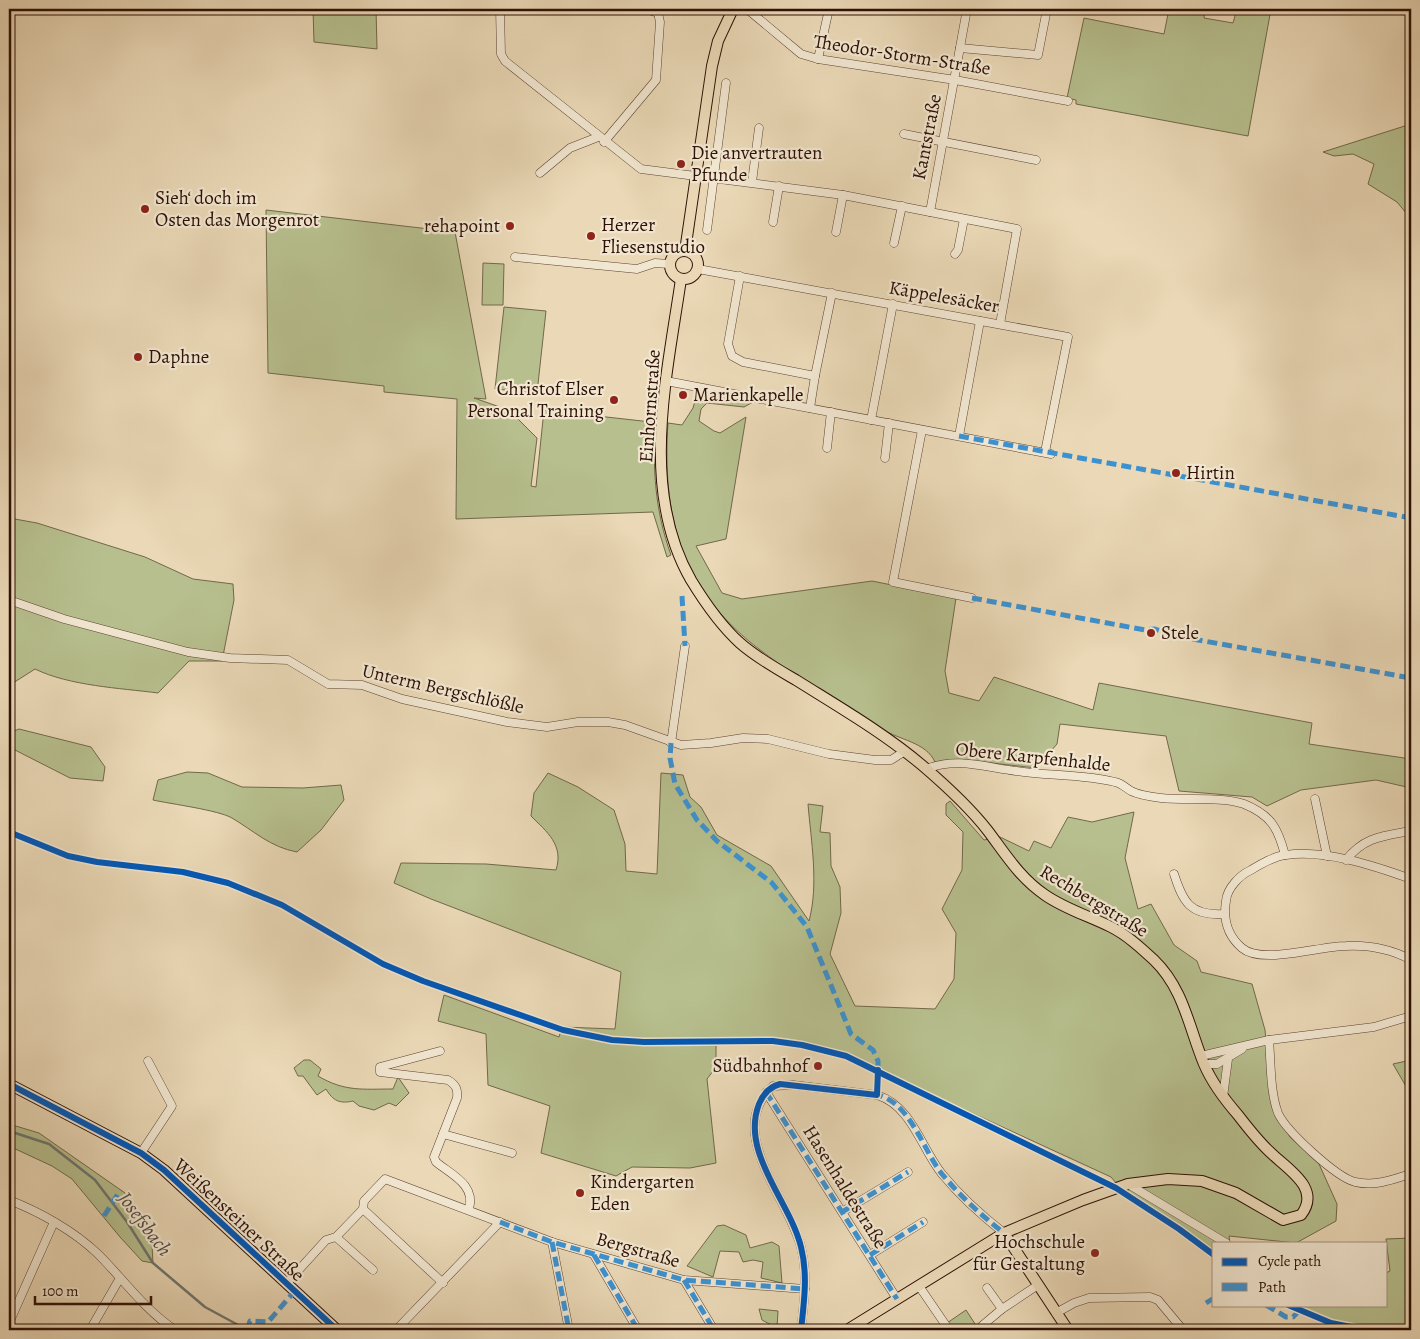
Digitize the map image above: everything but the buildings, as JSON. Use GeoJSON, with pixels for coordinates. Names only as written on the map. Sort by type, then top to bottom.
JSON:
{"type":"FeatureCollection","features":[{"type":"Feature","properties":{"kind":"main road"},"geometry":{"type":"LineString","coordinates":[[684,250],[712,66],[718,41],[733,9]]}},
{"type":"Feature","properties":{"kind":"main road"},"geometry":{"type":"LineString","coordinates":[[684,250],[696,258],[698,269],[690,278],[681,279],[672,274],[669,264],[676,253],[684,250]]}},
{"type":"Feature","properties":{"kind":"main road","name":"Einhornstraße"},"geometry":{"type":"LineString","coordinates":[[681,279],[666,382],[661,462],[668,522],[679,555],[690,578],[717,618],[738,641],[757,656]]}},
{"type":"Feature","properties":{"kind":"main road","name":"Rechbergstraße"},"geometry":{"type":"LineString","coordinates":[[757,656],[905,751],[926,768],[986,828],[1021,876],[1045,895],[1062,905],[1128,937],[1166,972],[1184,1007],[1203,1060],[1223,1097],[1257,1140],[1301,1180],[1308,1196],[1307,1203],[1300,1215],[1288,1219],[1278,1218],[1236,1193],[1202,1181],[1168,1178],[1128,1184],[1083,1200],[1004,1233],[847,1330]]}},
{"type":"Feature","properties":{"kind":"main road","name":"Weißensteiner Straße"},"geometry":{"type":"LineString","coordinates":[[9,1084],[141,1153],[193,1196],[337,1330]]}},
{"type":"Feature","properties":{"kind":"main road"},"geometry":{"type":"LineString","coordinates":[[1004,1233],[1068,1330]]}},
{"type":"Feature","properties":{"kind":"street"},"geometry":{"type":"LineString","coordinates":[[500,9],[501,54],[505,61],[641,170],[752,182],[843,195],[1017,229],[1000,324]]}},
{"type":"Feature","properties":{"kind":"street"},"geometry":{"type":"LineString","coordinates":[[540,174],[570,148],[601,139],[656,80],[660,22],[658,13],[646,9]]}},
{"type":"Feature","properties":{"kind":"street","name":"Theodor-Storm-Straße"},"geometry":{"type":"LineString","coordinates":[[747,9],[801,54],[818,59],[955,80],[1068,101]]}},
{"type":"Feature","properties":{"kind":"street"},"geometry":{"type":"LineString","coordinates":[[818,59],[829,9]]}},
{"type":"Feature","properties":{"kind":"street","name":"Kantstraße"},"geometry":{"type":"LineString","coordinates":[[930,212],[967,9]]}},
{"type":"Feature","properties":{"kind":"street"},"geometry":{"type":"LineString","coordinates":[[960,48],[1038,55],[1047,9]]}},
{"type":"Feature","properties":{"kind":"street"},"geometry":{"type":"LineString","coordinates":[[707,230],[726,83]]}},
{"type":"Feature","properties":{"kind":"street"},"geometry":{"type":"LineString","coordinates":[[752,182],[759,128]]}},
{"type":"Feature","properties":{"kind":"street"},"geometry":{"type":"LineString","coordinates":[[904,134],[1036,160]]}},
{"type":"Feature","properties":{"kind":"street"},"geometry":{"type":"LineString","coordinates":[[773,222],[778,186]]}},
{"type":"Feature","properties":{"kind":"street"},"geometry":{"type":"LineString","coordinates":[[836,232],[843,195]]}},
{"type":"Feature","properties":{"kind":"street"},"geometry":{"type":"LineString","coordinates":[[894,243],[902,206]]}},
{"type":"Feature","properties":{"kind":"street"},"geometry":{"type":"LineString","coordinates":[[955,254],[958,250],[964,219]]}},
{"type":"Feature","properties":{"kind":"street"},"geometry":{"type":"LineString","coordinates":[[515,257],[637,269],[655,263],[669,264]]}},
{"type":"Feature","properties":{"kind":"street","name":"Käppelesäcker"},"geometry":{"type":"LineString","coordinates":[[698,269],[1068,337],[1048,453],[959,436]]}},
{"type":"Feature","properties":{"kind":"street"},"geometry":{"type":"LineString","coordinates":[[740,276],[728,344],[732,356],[743,362],[815,376]]}},
{"type":"Feature","properties":{"kind":"street"},"geometry":{"type":"LineString","coordinates":[[810,408],[832,293]]}},
{"type":"Feature","properties":{"kind":"street"},"geometry":{"type":"LineString","coordinates":[[871,420],[893,304]]}},
{"type":"Feature","properties":{"kind":"street"},"geometry":{"type":"LineString","coordinates":[[666,382],[959,436],[980,320]]}},
{"type":"Feature","properties":{"kind":"street"},"geometry":{"type":"LineString","coordinates":[[827,448],[831,412]]}},
{"type":"Feature","properties":{"kind":"street"},"geometry":{"type":"LineString","coordinates":[[885,458],[889,423]]}},
{"type":"Feature","properties":{"kind":"street"},"geometry":{"type":"LineString","coordinates":[[922,430],[893,582],[972,598]]}},
{"type":"Feature","properties":{"kind":"street","name":"Unterm Bergschlößle"},"geometry":{"type":"LineString","coordinates":[[9,600],[64,619],[188,652],[230,658],[288,660],[328,684],[362,685],[402,700],[508,722],[547,727],[578,722],[608,722],[625,725],[671,743],[682,745],[743,738],[768,739],[829,754],[883,760],[891,760],[905,751]]}},
{"type":"Feature","properties":{"kind":"street"},"geometry":{"type":"LineString","coordinates":[[671,743],[685,646]]}},
{"type":"Feature","properties":{"kind":"street","name":"Obere Karpfenhalde"},"geometry":{"type":"LineString","coordinates":[[926,768],[958,762],[985,765],[1016,771],[1068,775],[1116,782],[1133,792],[1161,798],[1192,798],[1243,804],[1264,815],[1279,830],[1285,855]]}},
{"type":"Feature","properties":{"kind":"street"},"geometry":{"type":"LineString","coordinates":[[1315,799],[1327,856]]}},
{"type":"Feature","properties":{"kind":"street"},"geometry":{"type":"LineString","coordinates":[[1346,860],[1355,848],[1379,836],[1410,831]]}},
{"type":"Feature","properties":{"kind":"street"},"geometry":{"type":"LineString","coordinates":[[1411,880],[1327,856],[1285,855],[1264,862],[1241,875],[1226,895],[1224,914],[1226,926],[1233,938],[1242,948],[1257,956],[1346,946],[1395,951],[1411,960]]}},
{"type":"Feature","properties":{"kind":"street"},"geometry":{"type":"LineString","coordinates":[[1174,874],[1184,901],[1193,909],[1204,913],[1224,914]]}},
{"type":"Feature","properties":{"kind":"street"},"geometry":{"type":"LineString","coordinates":[[1203,1060],[1269,1040],[1374,1027],[1411,1016]]}},
{"type":"Feature","properties":{"kind":"street"},"geometry":{"type":"LineString","coordinates":[[1269,1040],[1278,1113],[1294,1136],[1324,1162],[1352,1181],[1377,1184],[1408,1175]]}},
{"type":"Feature","properties":{"kind":"street"},"geometry":{"type":"LineString","coordinates":[[1203,1060],[1217,1064],[1245,1047]]}},
{"type":"Feature","properties":{"kind":"street"},"geometry":{"type":"LineString","coordinates":[[440,1051],[380,1067],[380,1072],[448,1080],[458,1090],[457,1098],[434,1157],[436,1162],[466,1186],[472,1199],[470,1209]]}},
{"type":"Feature","properties":{"kind":"street"},"geometry":{"type":"LineString","coordinates":[[1223,1097],[1228,1058]]}},
{"type":"Feature","properties":{"kind":"street"},"geometry":{"type":"LineString","coordinates":[[141,1153],[172,1106],[148,1061]]}},
{"type":"Feature","properties":{"kind":"street"},"geometry":{"type":"LineString","coordinates":[[801,1330],[805,1289],[801,1246],[756,1145],[754,1120],[766,1092],[773,1086],[780,1084],[877,1095],[889,1099],[902,1110],[941,1172],[970,1206],[1004,1233]]}},
{"type":"Feature","properties":{"kind":"street","name":"Hasenhaldestraße"},"geometry":{"type":"LineString","coordinates":[[766,1092],[897,1299]]}},
{"type":"Feature","properties":{"kind":"street"},"geometry":{"type":"LineString","coordinates":[[443,1134],[512,1153]]}},
{"type":"Feature","properties":{"kind":"street"},"geometry":{"type":"LineString","coordinates":[[842,1212],[908,1172]]}},
{"type":"Feature","properties":{"kind":"street","name":"Bergstraße"},"geometry":{"type":"LineString","coordinates":[[363,1208],[364,1201],[385,1179],[470,1209],[552,1242],[684,1280],[805,1289]]}},
{"type":"Feature","properties":{"kind":"street"},"geometry":{"type":"LineString","coordinates":[[1128,1184],[1224,1242]]}},
{"type":"Feature","properties":{"kind":"street"},"geometry":{"type":"LineString","coordinates":[[9,1200],[54,1222],[93,1250],[169,1329]]}},
{"type":"Feature","properties":{"kind":"street"},"geometry":{"type":"LineString","coordinates":[[286,1284],[326,1240],[336,1237],[363,1208],[443,1283]]}},
{"type":"Feature","properties":{"kind":"street"},"geometry":{"type":"LineString","coordinates":[[9,1322],[54,1222]]}},
{"type":"Feature","properties":{"kind":"street"},"geometry":{"type":"LineString","coordinates":[[396,1330],[500,1222]]}},
{"type":"Feature","properties":{"kind":"street"},"geometry":{"type":"LineString","coordinates":[[870,1256],[923,1222]]}},
{"type":"Feature","properties":{"kind":"street"},"geometry":{"type":"LineString","coordinates":[[336,1237],[373,1270]]}},
{"type":"Feature","properties":{"kind":"street"},"geometry":{"type":"LineString","coordinates":[[552,1242],[569,1330]]}},
{"type":"Feature","properties":{"kind":"street"},"geometry":{"type":"LineString","coordinates":[[594,1255],[638,1330]]}},
{"type":"Feature","properties":{"kind":"street"},"geometry":{"type":"LineString","coordinates":[[90,1330],[120,1278]]}},
{"type":"Feature","properties":{"kind":"street"},"geometry":{"type":"LineString","coordinates":[[684,1280],[714,1330]]}},
{"type":"Feature","properties":{"kind":"street"},"geometry":{"type":"LineString","coordinates":[[977,1330],[1002,1309],[1038,1285]]}},
{"type":"Feature","properties":{"kind":"street"},"geometry":{"type":"LineString","coordinates":[[919,1286],[949,1330]]}},
{"type":"Feature","properties":{"kind":"street"},"geometry":{"type":"LineString","coordinates":[[987,1288],[1002,1309]]}},
{"type":"Feature","properties":{"kind":"street"},"geometry":{"type":"LineString","coordinates":[[1056,1313],[1074,1303],[1089,1298],[1150,1297],[1158,1300],[1182,1330]]}},
{"type":"Feature","properties":{"kind":"green space"},"geometry":{"type":"Polygon","coordinates":[[[313,9],[376,9],[377,49],[314,42],[313,9]]]}},
{"type":"Feature","properties":{"kind":"green space"},"geometry":{"type":"Polygon","coordinates":[[[1169,9],[1205,9],[1204,18],[1233,23],[1237,9],[1271,9],[1248,136],[1076,104],[1076,100],[1067,98],[1084,18],[1164,34],[1169,9]]]}},
{"type":"Feature","properties":{"kind":"green space"},"geometry":{"type":"Polygon","coordinates":[[[1411,124],[1411,219],[1397,202],[1368,184],[1374,164],[1353,154],[1334,156],[1323,152],[1411,124]]]}},
{"type":"Feature","properties":{"kind":"green space"},"geometry":{"type":"Polygon","coordinates":[[[266,210],[455,232],[486,399],[474,398],[500,407],[504,413],[515,416],[537,438],[531,486],[536,487],[544,410],[651,422],[648,455],[652,421],[656,421],[654,455],[656,489],[661,522],[671,555],[667,557],[653,512],[456,519],[457,399],[384,392],[384,386],[268,373],[266,210]]]}},
{"type":"Feature","properties":{"kind":"green space"},"geometry":{"type":"Polygon","coordinates":[[[483,263],[504,264],[503,305],[482,305],[483,263]]]}},
{"type":"Feature","properties":{"kind":"green space"},"geometry":{"type":"Polygon","coordinates":[[[504,307],[546,311],[537,393],[495,389],[504,307]]]}},
{"type":"Feature","properties":{"kind":"green space"},"geometry":{"type":"Polygon","coordinates":[[[698,390],[757,400],[744,407],[707,403],[701,409],[699,421],[720,433],[746,417],[726,539],[696,546],[722,593],[742,599],[872,581],[956,598],[945,671],[949,693],[979,701],[994,677],[1093,710],[1099,683],[1312,723],[1309,744],[1411,759],[1411,788],[1376,780],[1301,790],[1267,806],[1252,797],[1179,791],[1166,736],[1060,724],[1057,744],[1036,768],[965,760],[935,762],[931,755],[919,746],[882,729],[801,678],[755,646],[729,623],[709,599],[693,574],[681,546],[673,518],[667,456],[668,423],[682,425],[693,408],[698,390]]]}},
{"type":"Feature","properties":{"kind":"green space"},"geometry":{"type":"Polygon","coordinates":[[[9,518],[37,523],[145,557],[193,579],[233,584],[234,600],[222,661],[189,661],[158,693],[79,683],[35,669],[13,683],[9,683],[9,518]]]}},
{"type":"Feature","properties":{"kind":"green space"},"geometry":{"type":"Polygon","coordinates":[[[19,729],[91,747],[105,767],[103,781],[70,778],[13,749],[9,757],[9,733],[19,729]]]}},
{"type":"Feature","properties":{"kind":"green space"},"geometry":{"type":"Polygon","coordinates":[[[187,772],[208,773],[242,787],[303,788],[341,785],[344,800],[321,830],[297,852],[287,850],[270,842],[225,815],[153,800],[158,780],[187,772]]]}},
{"type":"Feature","properties":{"kind":"green space"},"geometry":{"type":"Polygon","coordinates":[[[548,773],[578,787],[614,810],[625,844],[626,871],[657,874],[661,773],[683,775],[690,797],[701,807],[717,835],[771,866],[809,921],[814,877],[808,804],[823,806],[820,832],[830,833],[831,866],[840,887],[841,913],[830,954],[855,1006],[935,1009],[954,979],[956,933],[942,909],[962,870],[963,832],[946,815],[946,804],[950,801],[984,840],[1000,837],[1029,851],[1034,841],[1051,848],[1068,817],[1092,822],[1134,812],[1125,858],[1138,909],[1151,904],[1174,945],[1197,961],[1201,972],[1252,984],[1265,1030],[1272,1107],[1290,1137],[1319,1164],[1337,1204],[1336,1221],[1298,1242],[1229,1236],[1230,1242],[1212,1242],[1212,1255],[1127,1196],[1111,1177],[846,1055],[797,1044],[766,1040],[716,1039],[716,1067],[707,1079],[716,1163],[690,1168],[632,1167],[616,1176],[541,1153],[550,1106],[488,1085],[486,1034],[438,1021],[444,995],[559,1037],[562,1027],[615,1029],[621,972],[394,883],[401,863],[486,864],[556,870],[558,853],[556,846],[548,834],[531,816],[534,793],[548,773]]]}},
{"type":"Feature","properties":{"kind":"green space"},"geometry":{"type":"Polygon","coordinates":[[[304,1060],[310,1060],[321,1069],[318,1076],[337,1085],[363,1089],[393,1089],[398,1077],[409,1093],[396,1106],[389,1103],[374,1110],[359,1106],[353,1101],[337,1101],[326,1089],[317,1095],[303,1076],[298,1076],[294,1068],[304,1060]]]}},
{"type":"Feature","properties":{"kind":"green space"},"geometry":{"type":"Polygon","coordinates":[[[1411,1060],[1411,1095],[1393,1064],[1411,1060]]]}},
{"type":"Feature","properties":{"kind":"green space"},"geometry":{"type":"Polygon","coordinates":[[[9,1124],[39,1133],[125,1193],[152,1246],[153,1263],[142,1261],[72,1179],[52,1166],[9,1146],[9,1124]]]}},
{"type":"Feature","properties":{"kind":"green space"},"geometry":{"type":"Polygon","coordinates":[[[724,1225],[746,1235],[750,1248],[772,1242],[779,1246],[782,1283],[761,1278],[763,1262],[753,1260],[743,1262],[739,1252],[720,1251],[713,1277],[687,1266],[717,1226],[724,1225]]]}},
{"type":"Feature","properties":{"kind":"green space"},"geometry":{"type":"Polygon","coordinates":[[[1411,1238],[1411,1330],[1377,1330],[1348,1327],[1320,1319],[1291,1306],[1388,1306],[1388,1272],[1390,1271],[1388,1242],[1386,1239],[1411,1238]]]}},
{"type":"Feature","properties":{"kind":"green space"},"geometry":{"type":"Polygon","coordinates":[[[759,1309],[778,1311],[777,1328],[762,1320],[759,1309]]]}},
{"type":"Feature","properties":{"kind":"green space"},"geometry":{"type":"Polygon","coordinates":[[[966,1310],[979,1330],[953,1330],[947,1323],[966,1310]]]}},
{"type":"Feature","properties":{"kind":"waterway","name":"Josefsbach"},"geometry":{"type":"LineString","coordinates":[[9,1131],[49,1144],[95,1180],[127,1222],[153,1263],[205,1307],[240,1326],[263,1330]]}},
{"type":"Feature","properties":{"kind":"marked path"},"geometry":{"type":"LineString","coordinates":[[959,436],[1411,518]]}},
{"type":"Feature","properties":{"kind":"marked path"},"geometry":{"type":"LineString","coordinates":[[682,596],[685,646]]}},
{"type":"Feature","properties":{"kind":"marked path"},"geometry":{"type":"LineString","coordinates":[[972,598],[1145,630],[1155,629],[1176,636],[1411,678]]}},
{"type":"Feature","properties":{"kind":"marked path"},"geometry":{"type":"LineString","coordinates":[[671,743],[670,758],[675,784],[697,820],[717,841],[772,883],[807,927],[851,1034],[873,1050],[878,1061],[878,1075]]}},
{"type":"Feature","properties":{"kind":"marked path"},"geometry":{"type":"LineString","coordinates":[[766,1092],[897,1299]]}},
{"type":"Feature","properties":{"kind":"marked path"},"geometry":{"type":"LineString","coordinates":[[873,1094],[886,1098],[897,1105],[914,1126],[942,1174],[971,1205],[1004,1233]]}},
{"type":"Feature","properties":{"kind":"marked path"},"geometry":{"type":"LineString","coordinates":[[842,1212],[908,1172]]}},
{"type":"Feature","properties":{"kind":"marked path"},"geometry":{"type":"LineString","coordinates":[[104,1216],[118,1194]]}},
{"type":"Feature","properties":{"kind":"marked path"},"geometry":{"type":"LineString","coordinates":[[500,1222],[552,1242],[684,1280],[805,1289]]}},
{"type":"Feature","properties":{"kind":"marked path"},"geometry":{"type":"LineString","coordinates":[[870,1255],[923,1222]]}},
{"type":"Feature","properties":{"kind":"marked path"},"geometry":{"type":"LineString","coordinates":[[552,1242],[569,1330]]}},
{"type":"Feature","properties":{"kind":"marked path"},"geometry":{"type":"LineString","coordinates":[[594,1255],[638,1330]]}},
{"type":"Feature","properties":{"kind":"marked path"},"geometry":{"type":"LineString","coordinates":[[684,1280],[714,1330]]}},
{"type":"Feature","properties":{"kind":"marked path"},"geometry":{"type":"LineString","coordinates":[[247,1330],[250,1321],[268,1322],[294,1292]]}},
{"type":"Feature","properties":{"kind":"marked path"},"geometry":{"type":"LineString","coordinates":[[1206,1303],[1212,1299]]}},
{"type":"Feature","properties":{"kind":"marked path"},"geometry":{"type":"LineString","coordinates":[[1268,1306],[1286,1317],[1293,1317],[1299,1311]]}},
{"type":"Feature","properties":{"kind":"cycle path"},"geometry":{"type":"LineString","coordinates":[[9,832],[68,856],[97,862],[183,872],[228,883],[282,905],[383,964],[423,981],[563,1030],[612,1040],[644,1042],[773,1041],[802,1045],[846,1056],[1116,1188],[1179,1229],[1212,1254]]}},
{"type":"Feature","properties":{"kind":"cycle path"},"geometry":{"type":"LineString","coordinates":[[801,1330],[805,1289],[803,1257],[795,1230],[761,1159],[756,1141],[755,1122],[759,1104],[767,1091],[780,1084],[877,1095],[878,1070]]}},
{"type":"Feature","properties":{"kind":"cycle path"},"geometry":{"type":"LineString","coordinates":[[9,1084],[141,1153],[164,1170],[337,1330]]}},
{"type":"Feature","properties":{"kind":"cycle path"},"geometry":{"type":"LineString","coordinates":[[1290,1306],[1331,1323],[1366,1330]]}},
{"type":"Feature","properties":{"kind":"place","name":"Die anvertrauten Pfunde"},"geometry":{"type":"Point","coordinates":[681,164]}},
{"type":"Feature","properties":{"kind":"place","name":"Sieh‘ doch im Osten das Morgenrot"},"geometry":{"type":"Point","coordinates":[145,209]}},
{"type":"Feature","properties":{"kind":"place","name":"rehapoint"},"geometry":{"type":"Point","coordinates":[510,226]}},
{"type":"Feature","properties":{"kind":"place","name":"Herzer Fliesenstudio"},"geometry":{"type":"Point","coordinates":[591,236]}},
{"type":"Feature","properties":{"kind":"place","name":"Daphne"},"geometry":{"type":"Point","coordinates":[138,357]}},
{"type":"Feature","properties":{"kind":"place","name":"Marienkapelle"},"geometry":{"type":"Point","coordinates":[683,395]}},
{"type":"Feature","properties":{"kind":"place","name":"Christof Elser Personal Training"},"geometry":{"type":"Point","coordinates":[614,400]}},
{"type":"Feature","properties":{"kind":"place","name":"Hirtin"},"geometry":{"type":"Point","coordinates":[1176,473]}},
{"type":"Feature","properties":{"kind":"place","name":"Stele"},"geometry":{"type":"Point","coordinates":[1151,633]}},
{"type":"Feature","properties":{"kind":"place","name":"Südbahnhof"},"geometry":{"type":"Point","coordinates":[818,1066]}},
{"type":"Feature","properties":{"kind":"place","name":"Kindergarten Eden"},"geometry":{"type":"Point","coordinates":[580,1193]}},
{"type":"Feature","properties":{"kind":"place","name":"Hochschule für Gestaltung"},"geometry":{"type":"Point","coordinates":[1095,1253]}}]}
